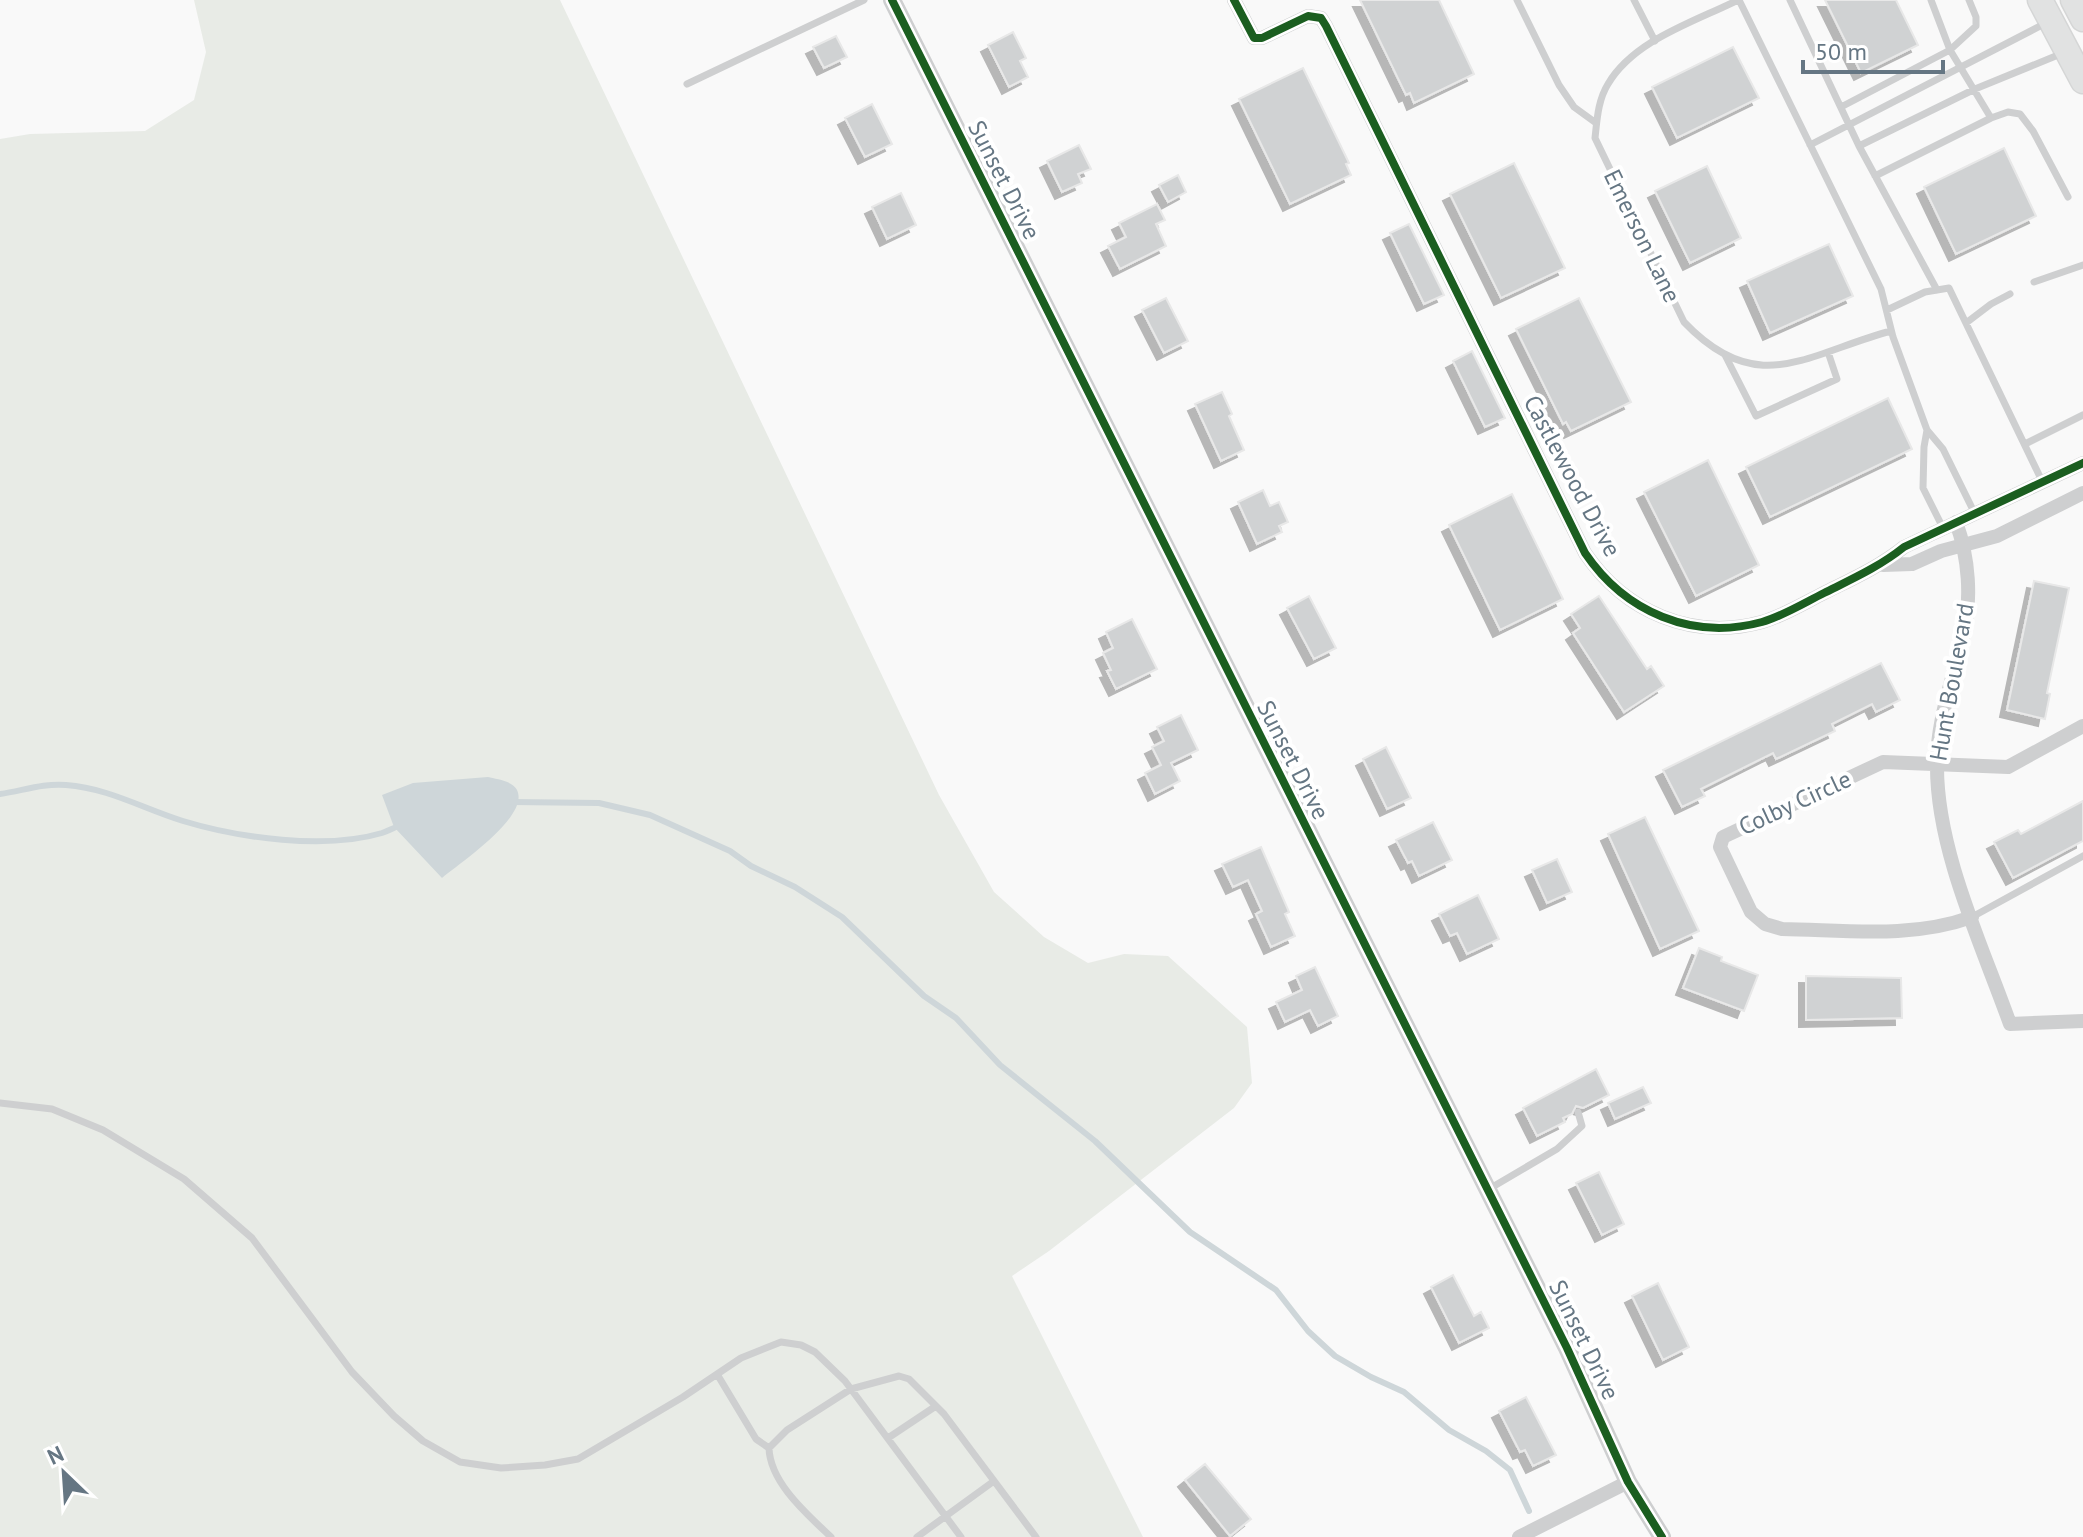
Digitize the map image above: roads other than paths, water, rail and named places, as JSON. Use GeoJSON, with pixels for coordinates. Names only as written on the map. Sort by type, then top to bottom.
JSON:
{"type":"FeatureCollection","features":[{"type":"Feature","properties":{"kind":"highway"},"geometry":{"type":"LineString","coordinates":[[2073,0],[2083,19]]}},
{"type":"Feature","properties":{"kind":"highway"},"geometry":{"type":"LineString","coordinates":[[2046,10],[2083,81]]}},
{"type":"Feature","properties":{"kind":"street","name":"Sunset Drive"},"geometry":{"type":"LineString","coordinates":[[892,0],[1567,1348],[1628,1482],[1662,1537]]}},
{"type":"Feature","properties":{"kind":"street","name":"Castlewood Drive"},"geometry":{"type":"LineString","coordinates":[[1234,0],[1254,38],[1262,38],[1308,16],[1321,18],[1579,541],[1596,569],[1614,589],[1658,616],[1680,625],[1734,628],[1765,622],[1882,565],[1904,547],[2083,463]]}},
{"type":"Feature","properties":{"kind":"street","name":"Castlewood Drive"},"geometry":{"type":"LineString","coordinates":[[1882,565],[1912,564],[1997,536],[2083,493]]}},
{"type":"Feature","properties":{"kind":"street","name":"Hunt Boulevard"},"geometry":{"type":"LineString","coordinates":[[1950,525],[1964,545],[1967,607],[1964,635],[1942,724],[1936,764],[1938,804],[1945,838],[2010,1024],[2083,1021]]}},
{"type":"Feature","properties":{"kind":"street","name":"Colby Circle"},"geometry":{"type":"LineString","coordinates":[[1972,917],[1944,927],[1904,932],[1782,929],[1765,924],[1751,912],[1720,847],[1723,837],[1883,762],[2008,767],[2083,726]]}},
{"type":"Feature","properties":{"kind":"street"},"geometry":{"type":"LineString","coordinates":[[1519,1537],[1628,1482]]}},
{"type":"Feature","properties":{"kind":"lane"},"geometry":{"type":"LineString","coordinates":[[687,84],[864,0]]}},
{"type":"Feature","properties":{"kind":"lane"},"geometry":{"type":"LineString","coordinates":[[1517,0],[1559,85],[1574,107],[1596,123]]}},
{"type":"Feature","properties":{"kind":"lane"},"geometry":{"type":"LineString","coordinates":[[1634,0],[1655,41]]}},
{"type":"Feature","properties":{"kind":"lane"},"geometry":{"type":"LineString","coordinates":[[1596,123],[1597,110],[1607,85],[1627,60],[1655,41],[1739,0],[1881,289],[1891,331],[1927,430],[1943,449],[1975,514]]}},
{"type":"Feature","properties":{"kind":"lane"},"geometry":{"type":"LineString","coordinates":[[1790,0],[1859,146],[1937,290]]}},
{"type":"Feature","properties":{"kind":"lane"},"geometry":{"type":"LineString","coordinates":[[1931,0],[1950,50],[1991,118]]}},
{"type":"Feature","properties":{"kind":"lane"},"geometry":{"type":"LineString","coordinates":[[1841,107],[1950,50],[1976,26],[1969,0]]}},
{"type":"Feature","properties":{"kind":"lane"},"geometry":{"type":"LineString","coordinates":[[1810,145],[1961,68],[2046,10]]}},
{"type":"Feature","properties":{"kind":"lane"},"geometry":{"type":"LineString","coordinates":[[1859,146],[1975,89],[2068,51]]}},
{"type":"Feature","properties":{"kind":"lane"},"geometry":{"type":"LineString","coordinates":[[1875,176],[2008,112],[2020,114],[2033,131],[2068,197]]}},
{"type":"Feature","properties":{"kind":"lane","name":"Emerson Lane"},"geometry":{"type":"LineString","coordinates":[[1596,123],[1595,138],[1684,322],[1704,343],[1737,360],[1767,366],[1790,365],[1891,331]]}},
{"type":"Feature","properties":{"kind":"lane"},"geometry":{"type":"LineString","coordinates":[[2034,282],[2083,265]]}},
{"type":"Feature","properties":{"kind":"lane"},"geometry":{"type":"LineString","coordinates":[[1887,310],[1925,292],[1949,288],[2043,483]]}},
{"type":"Feature","properties":{"kind":"lane"},"geometry":{"type":"LineString","coordinates":[[1966,323],[2010,294]]}},
{"type":"Feature","properties":{"kind":"lane"},"geometry":{"type":"LineString","coordinates":[[1725,354],[1756,416],[1837,379],[1828,352]]}},
{"type":"Feature","properties":{"kind":"lane"},"geometry":{"type":"LineString","coordinates":[[2025,444],[2083,415]]}},
{"type":"Feature","properties":{"kind":"lane"},"geometry":{"type":"LineString","coordinates":[[1927,430],[1921,478],[1923,488],[1950,525]]}},
{"type":"Feature","properties":{"kind":"lane"},"geometry":{"type":"LineString","coordinates":[[1972,917],[2083,856]]}},
{"type":"Feature","properties":{"kind":"lane"},"geometry":{"type":"LineString","coordinates":[[0,1103],[52,1109],[91,1125],[184,1179],[252,1238],[352,1372],[394,1416],[423,1441],[460,1462],[501,1468],[578,1459],[741,1358],[781,1342],[801,1345],[815,1352],[851,1389],[961,1537]]}},
{"type":"Feature","properties":{"kind":"lane"},"geometry":{"type":"LineString","coordinates":[[1487,1190],[1557,1149],[1582,1126],[1578,1112]]}},
{"type":"Feature","properties":{"kind":"lane"},"geometry":{"type":"LineString","coordinates":[[717,1374],[756,1439],[769,1448],[773,1467],[801,1511],[831,1537]]}},
{"type":"Feature","properties":{"kind":"lane"},"geometry":{"type":"LineString","coordinates":[[769,1448],[787,1430],[851,1389],[899,1376],[909,1379],[936,1406],[1036,1537]]}},
{"type":"Feature","properties":{"kind":"lane"},"geometry":{"type":"LineString","coordinates":[[888,1438],[936,1406]]}},
{"type":"Feature","properties":{"kind":"lane"},"geometry":{"type":"LineString","coordinates":[[917,1537],[994,1481]]}},
{"type":"Feature","properties":{"kind":"waterway"},"geometry":{"type":"LineString","coordinates":[[0,794],[49,785],[81,787],[205,827],[282,840],[335,841],[382,833],[399,826]]}},
{"type":"Feature","properties":{"kind":"waterway"},"geometry":{"type":"LineString","coordinates":[[512,802],[599,803],[650,815],[730,851],[842,917],[924,996],[956,1018],[1000,1065],[1095,1141],[1190,1232],[1276,1290],[1308,1331],[1335,1356],[1404,1392],[1449,1430],[1486,1451],[1510,1470],[1529,1511]]}}]}
